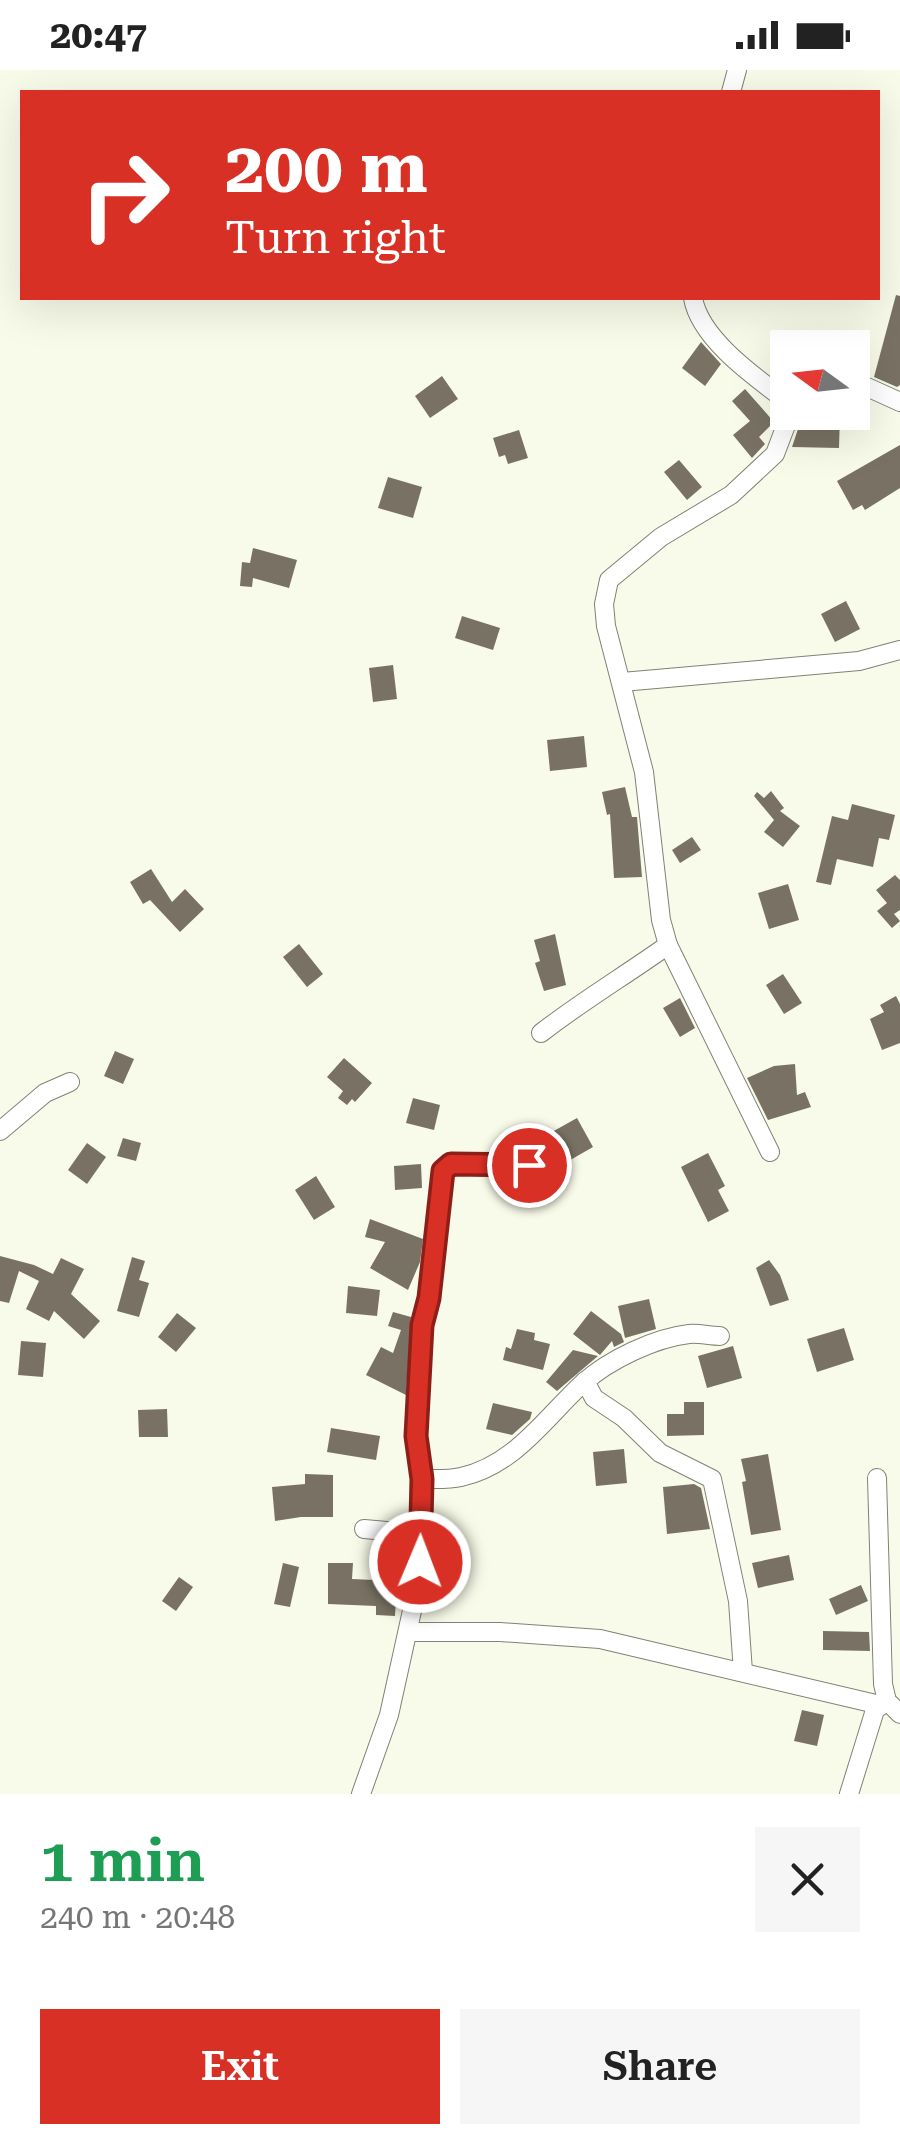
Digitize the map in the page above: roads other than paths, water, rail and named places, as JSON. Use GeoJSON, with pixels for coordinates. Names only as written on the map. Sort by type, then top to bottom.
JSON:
{"type":"FeatureCollection","features":[{"type":"Feature","properties":{"kind":"street"},"geometry":{"type":"LineString","coordinates":[[692,300],[696,315],[737,362],[770,388]]}},
{"type":"Feature","properties":{"kind":"street"},"geometry":{"type":"LineString","coordinates":[[870,388],[900,402]]}},
{"type":"Feature","properties":{"kind":"street"},"geometry":{"type":"LineString","coordinates":[[770,1152],[668,945],[661,920],[644,772],[606,626],[604,604],[609,580],[661,537],[731,496],[775,454],[784,430]]}},
{"type":"Feature","properties":{"kind":"street"},"geometry":{"type":"LineString","coordinates":[[622,682],[859,661],[900,650]]}},
{"type":"Feature","properties":{"kind":"street"},"geometry":{"type":"LineString","coordinates":[[541,1033],[588,996],[668,945]]}},
{"type":"Feature","properties":{"kind":"street"},"geometry":{"type":"LineString","coordinates":[[0,1131],[45,1092],[70,1082]]}},
{"type":"Feature","properties":{"kind":"street"},"geometry":{"type":"LineString","coordinates":[[362,1794],[389,1715],[419,1575],[422,1479],[416,1436],[422,1325],[429,1298],[443,1171],[451,1164],[529,1165]]}},
{"type":"Feature","properties":{"kind":"street"},"geometry":{"type":"LineString","coordinates":[[422,1479],[462,1477],[505,1457],[535,1434],[585,1381],[620,1358],[690,1334],[720,1336]]}},
{"type":"Feature","properties":{"kind":"street"},"geometry":{"type":"LineString","coordinates":[[585,1381],[594,1398],[624,1418],[660,1453],[712,1479],[738,1601],[743,1672]]}},
{"type":"Feature","properties":{"kind":"street"},"geometry":{"type":"LineString","coordinates":[[878,1478],[883,1684],[889,1706]]}},
{"type":"Feature","properties":{"kind":"street"},"geometry":{"type":"LineString","coordinates":[[364,1529],[420,1534]]}},
{"type":"Feature","properties":{"kind":"street"},"geometry":{"type":"LineString","coordinates":[[409,1632],[533,1633],[600,1639],[889,1706]]}},
{"type":"Feature","properties":{"kind":"street"},"geometry":{"type":"LineString","coordinates":[[850,1794],[875,1710],[889,1706]]}}]}
